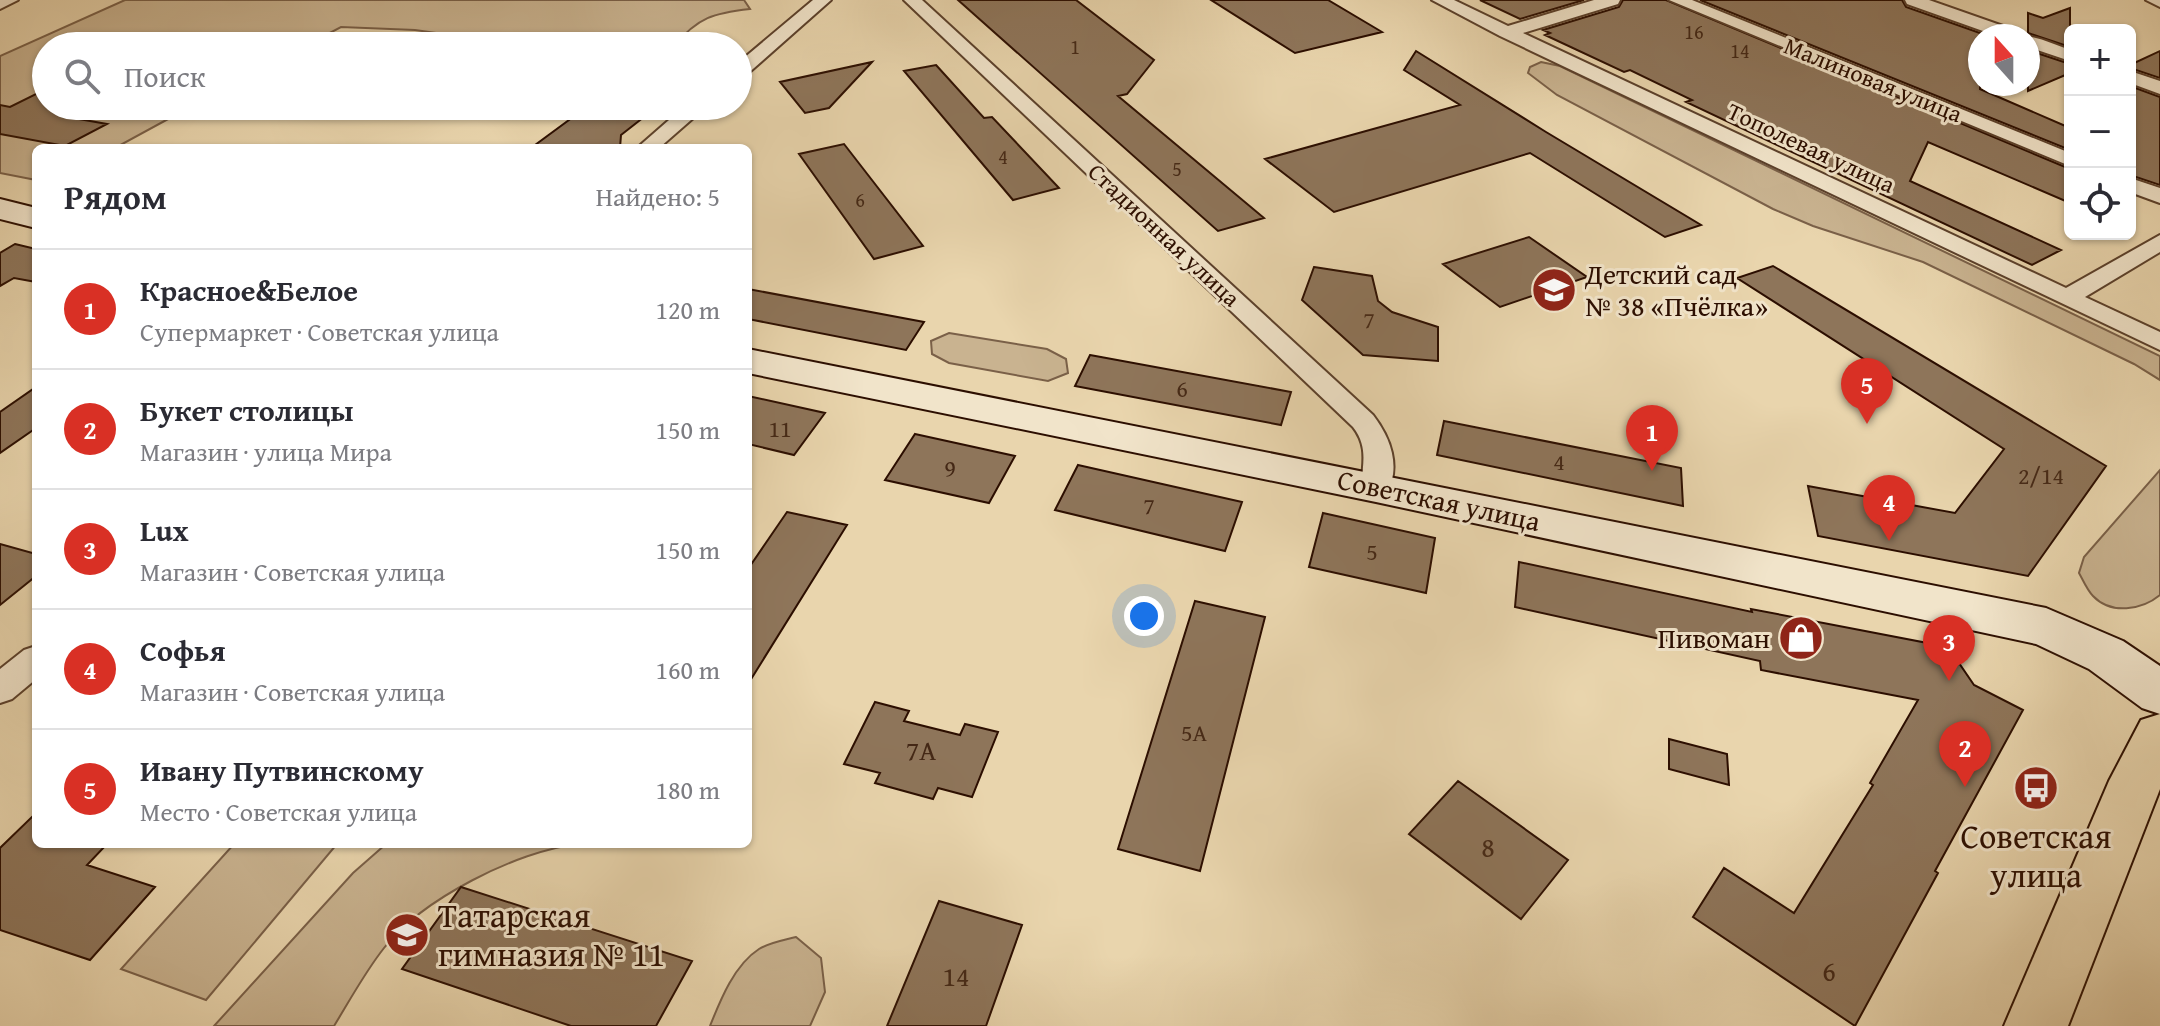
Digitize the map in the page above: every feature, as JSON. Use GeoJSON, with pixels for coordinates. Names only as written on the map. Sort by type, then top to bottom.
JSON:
{"type":"FeatureCollection","features":[{"type":"Feature","properties":{"kind":"main road"},"geometry":{"type":"LineString","coordinates":[[2036,1026],[2136,781],[2160,736]]}},
{"type":"Feature","properties":{"kind":"street"},"geometry":{"type":"LineString","coordinates":[[0,4],[10,0]]}},
{"type":"Feature","properties":{"kind":"street"},"geometry":{"type":"LineString","coordinates":[[752,60],[823,0]]}},
{"type":"Feature","properties":{"kind":"street","name":"Стадионная улица"},"geometry":{"type":"LineString","coordinates":[[912,0],[1363,421],[1373,432],[1380,451],[1376,487]]}},
{"type":"Feature","properties":{"kind":"street","name":"Тополевая улица"},"geometry":{"type":"LineString","coordinates":[[1440,0],[2160,342]]}},
{"type":"Feature","properties":{"kind":"street"},"geometry":{"type":"LineString","coordinates":[[1506,32],[1612,0]]}},
{"type":"Feature","properties":{"kind":"street","name":"Малиновая улица"},"geometry":{"type":"LineString","coordinates":[[1677,0],[2064,158]]}},
{"type":"Feature","properties":{"kind":"street"},"geometry":{"type":"LineString","coordinates":[[1913,0],[1980,24]]}},
{"type":"Feature","properties":{"kind":"street"},"geometry":{"type":"LineString","coordinates":[[2154,0],[2160,2]]}},
{"type":"Feature","properties":{"kind":"street"},"geometry":{"type":"LineString","coordinates":[[2040,45],[2064,54]]}},
{"type":"Feature","properties":{"kind":"street"},"geometry":{"type":"LineString","coordinates":[[2136,79],[2160,88]]}},
{"type":"Feature","properties":{"kind":"street"},"geometry":{"type":"LineString","coordinates":[[652,144],[680,120]]}},
{"type":"Feature","properties":{"kind":"street"},"geometry":{"type":"LineString","coordinates":[[2136,186],[2160,196]]}},
{"type":"Feature","properties":{"kind":"street"},"geometry":{"type":"LineString","coordinates":[[2067,298],[2160,242]]}},
{"type":"Feature","properties":{"kind":"street","name":"Советская улица"},"geometry":{"type":"LineString","coordinates":[[752,362],[1376,487],[2046,627],[2106,655],[2160,693]]}},
{"type":"Feature","properties":{"kind":"street"},"geometry":{"type":"LineString","coordinates":[[0,689],[32,662]]}},
{"type":"Feature","properties":{"kind":"shaded area"},"geometry":{"type":"Polygon","coordinates":[[[125,0],[744,0],[750,9],[708,18],[688,32],[429,32],[341,27],[332,32],[54,32],[125,0]]]}},
{"type":"Feature","properties":{"kind":"shaded area"},"geometry":{"type":"Polygon","coordinates":[[[32,42],[32,120],[166,120],[122,144],[32,144],[32,179],[0,173],[0,56],[32,42]]]}},
{"type":"Feature","properties":{"kind":"shaded area"},"geometry":{"type":"Polygon","coordinates":[[[1541,62],[1560,66],[2160,356],[2160,380],[2134,364],[1923,262],[1813,226],[1773,209],[1557,95],[1528,73],[1530,67],[1541,62]]]}},
{"type":"Feature","properties":{"kind":"shaded area"},"geometry":{"type":"Polygon","coordinates":[[[949,333],[1047,349],[1066,359],[1068,373],[1048,381],[949,363],[932,354],[931,341],[949,333]]]}},
{"type":"Feature","properties":{"kind":"shaded area"},"geometry":{"type":"Polygon","coordinates":[[[2160,470],[2160,595],[2136,607],[2109,606],[2093,596],[2079,573],[2084,557],[2160,470]]]}},
{"type":"Feature","properties":{"kind":"shaded area"},"geometry":{"type":"Polygon","coordinates":[[[230,848],[334,848],[206,1000],[121,969],[230,848]]]}},
{"type":"Feature","properties":{"kind":"shaded area"},"geometry":{"type":"Polygon","coordinates":[[[381,848],[554,848],[472,880],[422,912],[384,948],[334,1026],[214,1026],[353,873],[381,848]]]}},
{"type":"Feature","properties":{"kind":"shaded area"},"geometry":{"type":"Polygon","coordinates":[[[796,937],[821,958],[825,992],[810,1026],[710,1026],[742,964],[767,945],[796,937]]]}},
{"type":"Feature","properties":{"kind":"building"},"geometry":{"type":"Polygon","coordinates":[[[958,0],[1076,0],[1154,60],[1127,94],[1118,96],[1264,218],[1218,231],[958,0]]]}},
{"type":"Feature","properties":{"kind":"building"},"geometry":{"type":"Polygon","coordinates":[[[1211,0],[1328,0],[1382,32],[1295,53],[1211,0]]]}},
{"type":"Feature","properties":{"kind":"building"},"geometry":{"type":"Polygon","coordinates":[[[1480,0],[1584,0],[1520,19],[1480,0]]]}},
{"type":"Feature","properties":{"kind":"building"},"geometry":{"type":"Polygon","coordinates":[[[1623,0],[1666,0],[2064,166],[2064,200],[1928,142],[1910,181],[2061,250],[2032,265],[1686,102],[1692,100],[1630,70],[1624,72],[1545,35],[1550,33],[1543,30],[1619,7],[1623,0]]]}},
{"type":"Feature","properties":{"kind":"building"},"geometry":{"type":"Polygon","coordinates":[[[1700,0],[1902,0],[1906,7],[1968,29],[1968,96],[1996,96],[2064,125],[2064,148],[1700,0]]]}},
{"type":"Feature","properties":{"kind":"building"},"geometry":{"type":"Polygon","coordinates":[[[2070,8],[2070,24],[2064,24],[2064,45],[2040,37],[2040,24],[2028,24],[2028,13],[2043,18],[2070,8]]]}},
{"type":"Feature","properties":{"kind":"building"},"geometry":{"type":"Polygon","coordinates":[[[1416,51],[1701,225],[1665,237],[1530,153],[1334,212],[1265,159],[1460,105],[1404,70],[1416,51]]]}},
{"type":"Feature","properties":{"kind":"building"},"geometry":{"type":"Polygon","coordinates":[[[2160,51],[2160,78],[2136,70],[2136,62],[2160,51]]]}},
{"type":"Feature","properties":{"kind":"building"},"geometry":{"type":"Polygon","coordinates":[[[2040,54],[2064,62],[2064,76],[2040,86],[2040,54]]]}},
{"type":"Feature","properties":{"kind":"building"},"geometry":{"type":"Polygon","coordinates":[[[872,62],[829,108],[805,113],[780,82],[872,62]]]}},
{"type":"Feature","properties":{"kind":"building"},"geometry":{"type":"Polygon","coordinates":[[[936,65],[984,118],[992,117],[1059,188],[1013,200],[904,71],[936,65]]]}},
{"type":"Feature","properties":{"kind":"building"},"geometry":{"type":"Polygon","coordinates":[[[2136,88],[2160,97],[2160,185],[2136,177],[2136,88]]]}},
{"type":"Feature","properties":{"kind":"building"},"geometry":{"type":"Polygon","coordinates":[[[32,96],[32,120],[85,120],[107,124],[69,144],[54,144],[0,134],[0,105],[10,107],[32,96]]]}},
{"type":"Feature","properties":{"kind":"building"},"geometry":{"type":"Polygon","coordinates":[[[569,120],[640,120],[621,135],[620,144],[536,144],[569,120]]]}},
{"type":"Feature","properties":{"kind":"building"},"geometry":{"type":"Polygon","coordinates":[[[844,144],[923,246],[874,259],[799,154],[844,144]]]}},
{"type":"Feature","properties":{"kind":"building"},"geometry":{"type":"Polygon","coordinates":[[[1529,237],[1587,277],[1500,307],[1443,264],[1529,237]]]}},
{"type":"Feature","properties":{"kind":"building"},"geometry":{"type":"Polygon","coordinates":[[[15,244],[32,248],[32,281],[14,278],[0,286],[0,253],[15,244]]]}},
{"type":"Feature","properties":{"kind":"building"},"geometry":{"type":"Polygon","coordinates":[[[1773,266],[2106,466],[2028,576],[1818,536],[1808,486],[1955,513],[2004,449],[1737,278],[1773,266]]]}},
{"type":"Feature","properties":{"kind":"building"},"geometry":{"type":"Polygon","coordinates":[[[1314,267],[1372,276],[1378,301],[1392,312],[1438,327],[1438,361],[1363,355],[1302,300],[1314,267]]]}},
{"type":"Feature","properties":{"kind":"building"},"geometry":{"type":"Polygon","coordinates":[[[752,290],[924,322],[906,350],[752,320],[752,290]]]}},
{"type":"Feature","properties":{"kind":"building"},"geometry":{"type":"Polygon","coordinates":[[[1090,355],[1291,392],[1281,425],[1075,386],[1090,355]]]}},
{"type":"Feature","properties":{"kind":"building"},"geometry":{"type":"Polygon","coordinates":[[[32,390],[32,431],[0,453],[0,412],[32,390]]]}},
{"type":"Feature","properties":{"kind":"building"},"geometry":{"type":"Polygon","coordinates":[[[752,397],[825,413],[794,455],[752,445],[752,397]]]}},
{"type":"Feature","properties":{"kind":"building"},"geometry":{"type":"Polygon","coordinates":[[[1444,421],[1681,468],[1683,506],[1437,455],[1444,421]]]}},
{"type":"Feature","properties":{"kind":"building"},"geometry":{"type":"Polygon","coordinates":[[[915,434],[1015,456],[989,503],[885,480],[915,434]]]}},
{"type":"Feature","properties":{"kind":"building"},"geometry":{"type":"Polygon","coordinates":[[[1078,465],[1242,502],[1225,551],[1055,510],[1078,465]]]}},
{"type":"Feature","properties":{"kind":"building"},"geometry":{"type":"Polygon","coordinates":[[[787,512],[847,525],[752,678],[752,563],[787,512]]]}},
{"type":"Feature","properties":{"kind":"building"},"geometry":{"type":"Polygon","coordinates":[[[1323,513],[1435,538],[1426,593],[1309,567],[1323,513]]]}},
{"type":"Feature","properties":{"kind":"building"},"geometry":{"type":"Polygon","coordinates":[[[0,544],[32,553],[32,579],[0,605],[0,544]]]}},
{"type":"Feature","properties":{"kind":"building"},"geometry":{"type":"Polygon","coordinates":[[[1519,562],[1752,612],[1751,609],[1948,647],[1974,685],[2023,710],[1855,1026],[1693,917],[1724,868],[1794,913],[1873,785],[1870,783],[1918,700],[1761,670],[1760,661],[1515,607],[1519,562]]]}},
{"type":"Feature","properties":{"kind":"building"},"geometry":{"type":"Polygon","coordinates":[[[1195,601],[1265,617],[1200,871],[1118,849],[1195,601]]]}},
{"type":"Feature","properties":{"kind":"building"},"geometry":{"type":"Polygon","coordinates":[[[875,702],[909,711],[904,721],[960,735],[965,724],[998,732],[972,797],[938,788],[933,799],[875,783],[880,773],[844,764],[875,702]]]}},
{"type":"Feature","properties":{"kind":"building"},"geometry":{"type":"Polygon","coordinates":[[[1669,739],[1727,754],[1729,785],[1669,769],[1669,739]]]}},
{"type":"Feature","properties":{"kind":"building"},"geometry":{"type":"Polygon","coordinates":[[[1458,781],[1568,860],[1521,919],[1409,834],[1458,781]]]}},
{"type":"Feature","properties":{"kind":"building"},"geometry":{"type":"Polygon","coordinates":[[[32,817],[32,848],[103,848],[87,865],[155,887],[90,960],[0,930],[0,848],[32,817]]]}},
{"type":"Feature","properties":{"kind":"building"},"geometry":{"type":"Polygon","coordinates":[[[461,887],[692,961],[656,1026],[571,1026],[402,969],[461,887]]]}},
{"type":"Feature","properties":{"kind":"building"},"geometry":{"type":"Polygon","coordinates":[[[939,901],[1022,925],[986,1026],[887,1026],[939,901]]]}},
{"type":"Feature","properties":{"kind":"place","name":"Детский сад № 38 «Пчёлка»"},"geometry":{"type":"Point","coordinates":[1554,290]}},
{"type":"Feature","properties":{"kind":"place","name":"Ивану Путвинскому"},"geometry":{"type":"Point","coordinates":[1867,424]}},
{"type":"Feature","properties":{"kind":"place","name":"Красное&Белое"},"geometry":{"type":"Point","coordinates":[1652,471]}},
{"type":"Feature","properties":{"kind":"place","name":"Софья"},"geometry":{"type":"Point","coordinates":[1889,541]}},
{"type":"Feature","properties":{"kind":"place","name":"Пивоман"},"geometry":{"type":"Point","coordinates":[1801,638]}},
{"type":"Feature","properties":{"kind":"place","name":"Lux"},"geometry":{"type":"Point","coordinates":[1949,681]}},
{"type":"Feature","properties":{"kind":"place","name":"Букет столицы"},"geometry":{"type":"Point","coordinates":[1965,787]}},
{"type":"Feature","properties":{"kind":"place","name":"Советская улица"},"geometry":{"type":"Point","coordinates":[2036,788]}},
{"type":"Feature","properties":{"kind":"place","name":"Татарская гимназия № 11"},"geometry":{"type":"Point","coordinates":[407,935]}}]}
